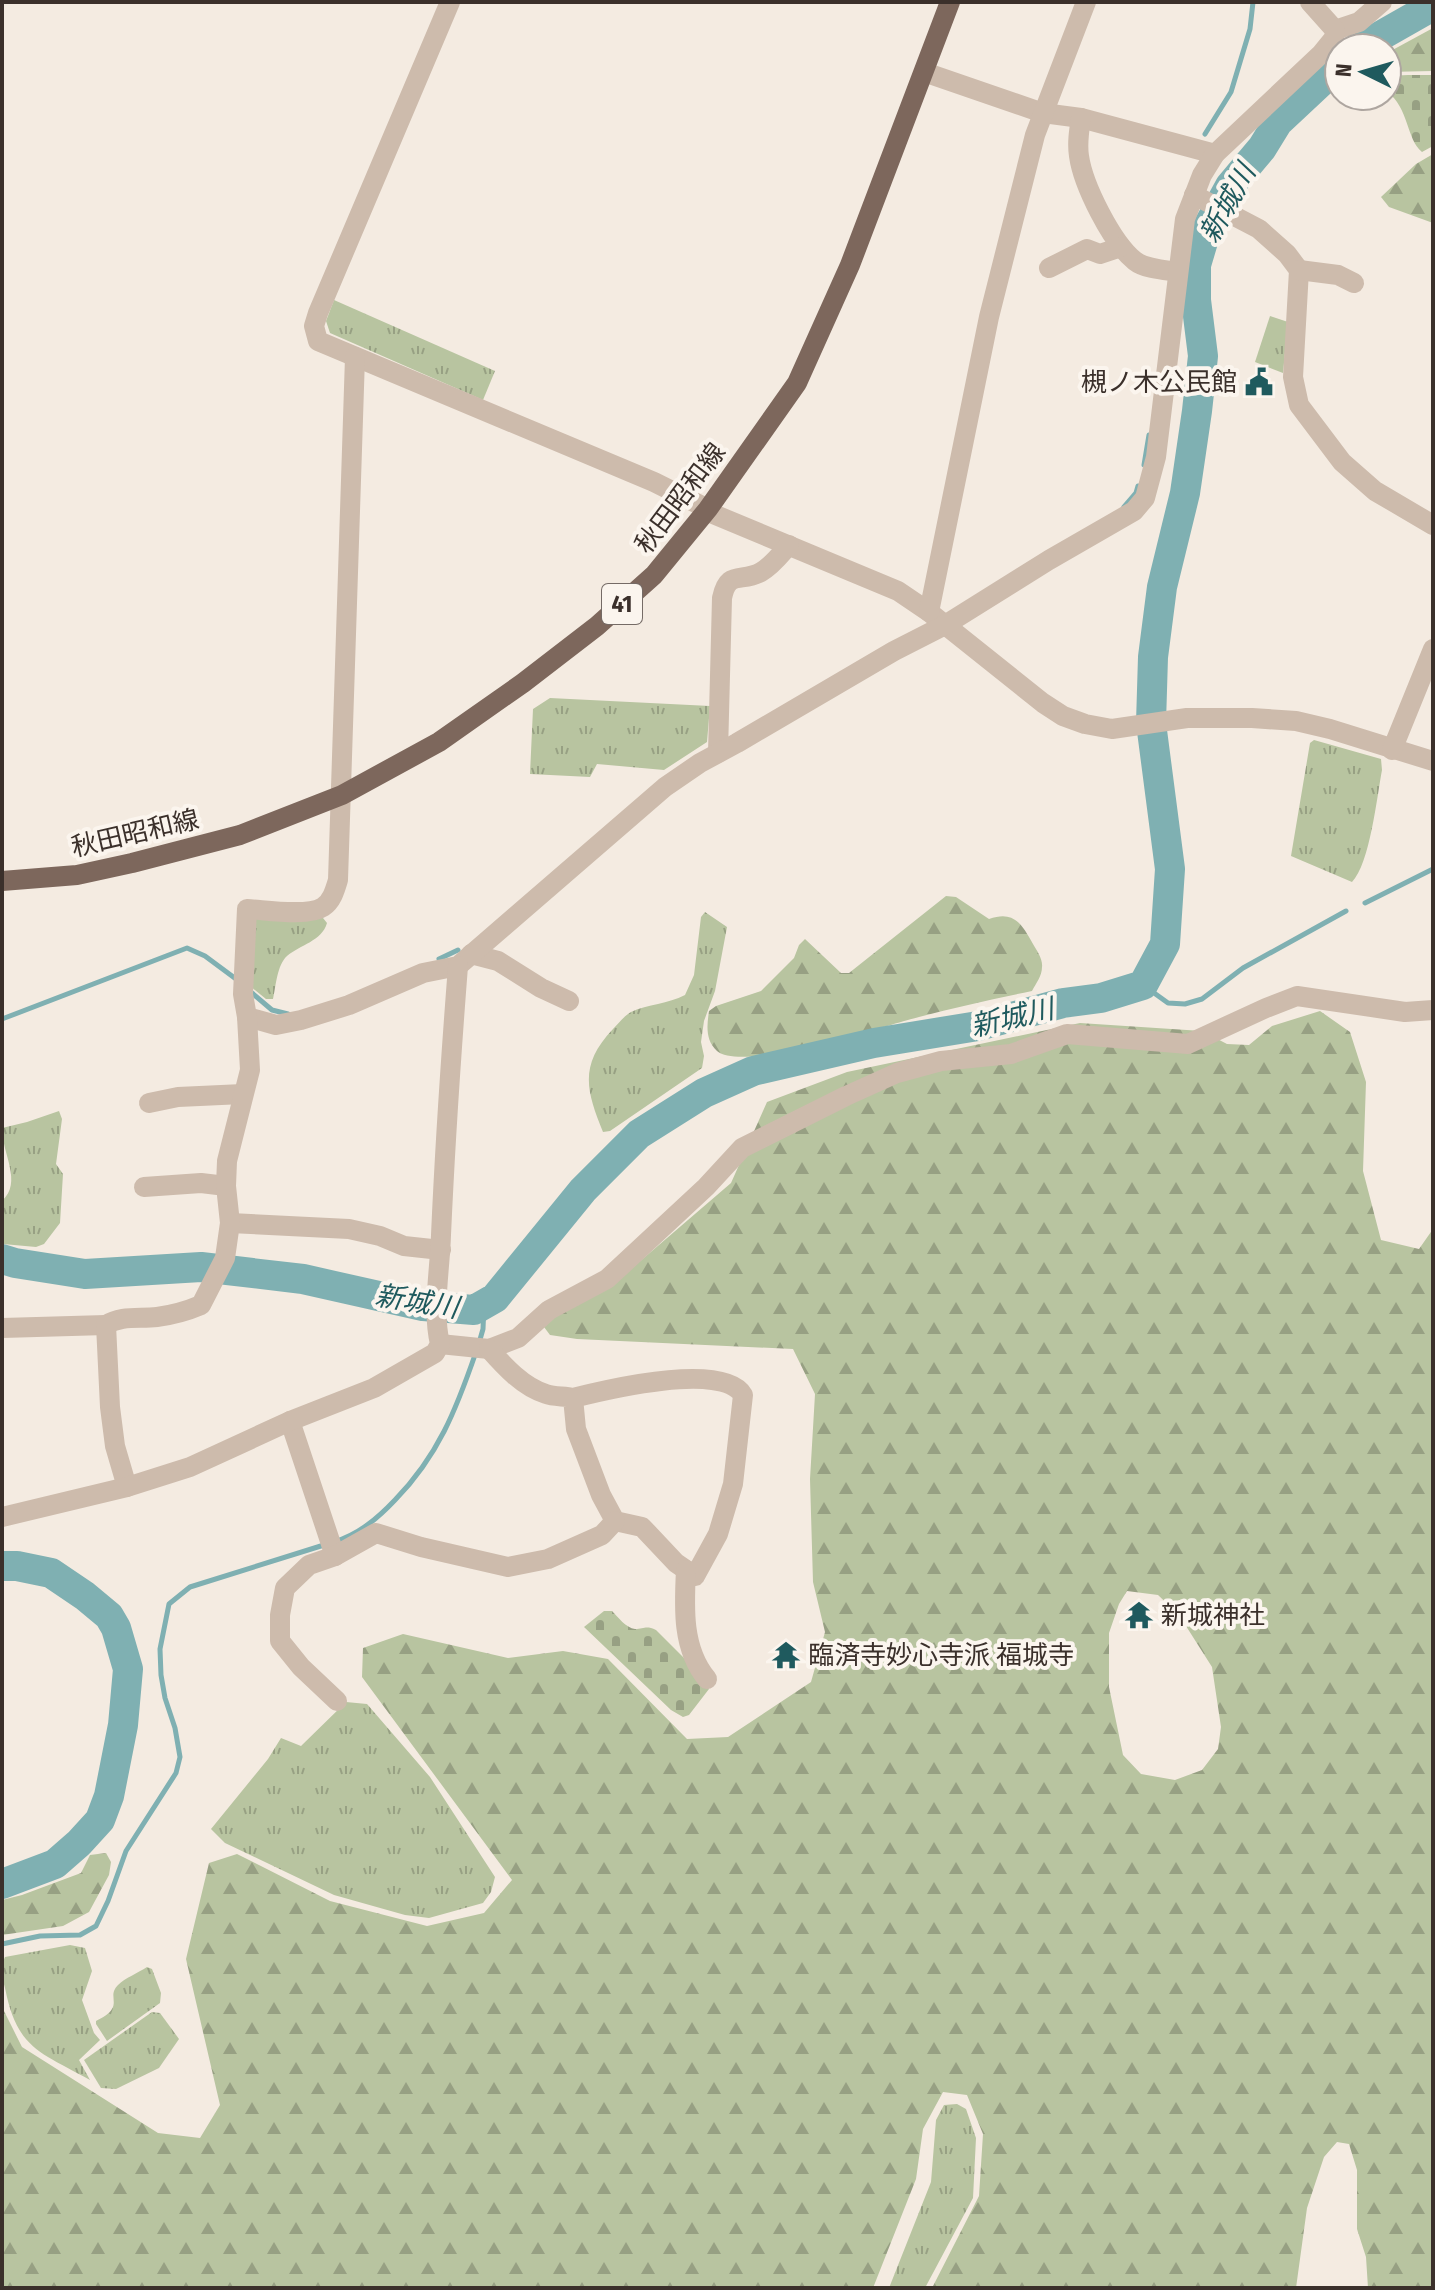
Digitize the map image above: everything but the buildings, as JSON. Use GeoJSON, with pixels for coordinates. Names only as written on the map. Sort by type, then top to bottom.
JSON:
{"type":"FeatureCollection","features":[{"type":"Feature","properties":{"kind":"main road","name":"秋田昭和線"},"geometry":{"type":"LineString","coordinates":[[2,881],[77,875],[132,863],[240,835],[342,795],[439,742],[597,626],[654,575],[707,510],[797,383],[850,265],[950,2]]}},
{"type":"Feature","properties":{"kind":"street"},"geometry":{"type":"LineString","coordinates":[[450,2],[314,326],[318,341],[654,482],[707,510],[898,591],[1063,716],[1112,729],[1187,718],[1296,721],[1433,761]]}},
{"type":"Feature","properties":{"kind":"street"},"geometry":{"type":"LineString","coordinates":[[929,612],[989,317],[1035,135],[1086,2]]}},
{"type":"Feature","properties":{"kind":"street"},"geometry":{"type":"LineString","coordinates":[[446,1342],[438,1293],[448,1088],[464,960],[665,787],[700,763],[945,625],[1134,511],[1145,498],[1156,457],[1185,219],[1199,198],[1202,175],[1215,154],[1334,38],[1335,30],[1310,2]]}},
{"type":"Feature","properties":{"kind":"street"},"geometry":{"type":"LineString","coordinates":[[1335,30],[1359,22],[1382,2]]}},
{"type":"Feature","properties":{"kind":"street"},"geometry":{"type":"LineString","coordinates":[[924,72],[1043,113],[1081,118],[1215,154]]}},
{"type":"Feature","properties":{"kind":"street"},"geometry":{"type":"LineString","coordinates":[[1081,118],[1079,159],[1102,219],[1121,247],[1138,264],[1178,272]]}},
{"type":"Feature","properties":{"kind":"street"},"geometry":{"type":"LineString","coordinates":[[1199,198],[1259,229],[1287,254],[1299,270],[1293,377],[1299,405],[1342,462],[1375,491],[1433,525]]}},
{"type":"Feature","properties":{"kind":"street"},"geometry":{"type":"LineString","coordinates":[[1049,268],[1087,249],[1100,254],[1121,247]]}},
{"type":"Feature","properties":{"kind":"street"},"geometry":{"type":"LineString","coordinates":[[1299,270],[1338,275],[1354,283]]}},
{"type":"Feature","properties":{"kind":"street"},"geometry":{"type":"LineString","coordinates":[[2,1328],[106,1325],[115,1319],[181,1313],[201,1305],[225,1258],[230,1223],[227,1161],[250,1070],[243,994],[247,909],[312,912],[325,906],[335,892],[338,880],[355,357]]}},
{"type":"Feature","properties":{"kind":"street"},"geometry":{"type":"LineString","coordinates":[[718,753],[722,598],[725,585],[731,579],[760,573],[789,545]]}},
{"type":"Feature","properties":{"kind":"street"},"geometry":{"type":"LineString","coordinates":[[1392,750],[1433,649]]}},
{"type":"Feature","properties":{"kind":"street"},"geometry":{"type":"LineString","coordinates":[[247,1017],[276,1025],[301,1020],[349,1005],[423,973],[464,960],[498,961],[541,988],[569,1001]]}},
{"type":"Feature","properties":{"kind":"street"},"geometry":{"type":"LineString","coordinates":[[446,1342],[489,1349],[518,1338],[549,1310],[607,1279],[706,1187],[742,1148],[897,1073],[941,1061],[1011,1054],[1067,1034],[1188,1044],[1297,996],[1405,1012],[1433,1010]]}},
{"type":"Feature","properties":{"kind":"street"},"geometry":{"type":"LineString","coordinates":[[149,1103],[178,1097],[243,1094]]}},
{"type":"Feature","properties":{"kind":"street"},"geometry":{"type":"LineString","coordinates":[[144,1187],[201,1183],[226,1186]]}},
{"type":"Feature","properties":{"kind":"street"},"geometry":{"type":"LineString","coordinates":[[230,1223],[349,1229],[380,1236],[404,1246],[441,1250]]}},
{"type":"Feature","properties":{"kind":"street"},"geometry":{"type":"LineString","coordinates":[[106,1325],[115,1446],[127,1487]]}},
{"type":"Feature","properties":{"kind":"street"},"geometry":{"type":"LineString","coordinates":[[2,1517],[127,1487],[190,1467],[290,1421],[374,1388],[435,1353],[446,1342]]}},
{"type":"Feature","properties":{"kind":"street"},"geometry":{"type":"LineString","coordinates":[[489,1349],[505,1367],[545,1394],[573,1398],[642,1382],[672,1380],[707,1380],[740,1389],[743,1395],[733,1484],[718,1534],[695,1576],[676,1563],[642,1527],[615,1521],[601,1495],[576,1429],[573,1398]]}},
{"type":"Feature","properties":{"kind":"street"},"geometry":{"type":"LineString","coordinates":[[290,1421],[335,1556]]}},
{"type":"Feature","properties":{"kind":"street"},"geometry":{"type":"LineString","coordinates":[[337,1701],[301,1667],[280,1641],[280,1615],[285,1588],[309,1565],[335,1556],[376,1533],[508,1567],[548,1559],[602,1535],[615,1521]]}},
{"type":"Feature","properties":{"kind":"street"},"geometry":{"type":"LineString","coordinates":[[686,1570],[687,1637],[693,1658],[707,1679]]}},
{"type":"Feature","properties":{"kind":"green space"},"geometry":{"type":"Polygon","coordinates":[[[1433,28],[1433,71],[1403,72],[1403,44],[1433,28]]]}},
{"type":"Feature","properties":{"kind":"green space"},"geometry":{"type":"Polygon","coordinates":[[[1433,75],[1433,146],[1422,152],[1413,139],[1403,112],[1403,76],[1433,75]]]}},
{"type":"Feature","properties":{"kind":"green space"},"geometry":{"type":"Polygon","coordinates":[[[1433,154],[1433,223],[1389,207],[1381,197],[1416,164],[1433,154]]]}},
{"type":"Feature","properties":{"kind":"green space"},"geometry":{"type":"Polygon","coordinates":[[[334,300],[495,371],[483,400],[330,333],[326,321],[334,300]]]}},
{"type":"Feature","properties":{"kind":"green space"},"geometry":{"type":"Polygon","coordinates":[[[1270,316],[1288,322],[1283,373],[1255,362],[1270,316]]]}},
{"type":"Feature","properties":{"kind":"green space"},"geometry":{"type":"Polygon","coordinates":[[[550,698],[710,706],[707,742],[664,770],[597,764],[590,777],[530,774],[533,709],[550,698]]]}},
{"type":"Feature","properties":{"kind":"green space"},"geometry":{"type":"Polygon","coordinates":[[[1314,740],[1381,759],[1382,770],[1368,846],[1364,861],[1352,882],[1291,856],[1310,743],[1314,740]]]}},
{"type":"Feature","properties":{"kind":"green space"},"geometry":{"type":"Polygon","coordinates":[[[946,896],[956,897],[989,919],[1005,916],[1021,925],[1042,961],[1041,973],[1032,991],[783,1052],[732,1056],[713,1047],[708,1032],[709,1011],[761,991],[794,958],[805,939],[841,973],[849,973],[946,896]]]}},
{"type":"Feature","properties":{"kind":"green space"},"geometry":{"type":"Polygon","coordinates":[[[705,912],[727,927],[715,991],[704,1021],[702,1068],[610,1131],[603,1132],[590,1090],[590,1066],[595,1054],[628,1014],[685,995],[694,975],[701,917],[705,912]]]}},
{"type":"Feature","properties":{"kind":"green space"},"geometry":{"type":"Polygon","coordinates":[[[253,918],[323,918],[327,923],[316,938],[284,960],[273,999],[266,999],[250,986],[253,918]]]}},
{"type":"Feature","properties":{"kind":"green space"},"geometry":{"type":"Polygon","coordinates":[[[1320,1011],[1350,1032],[1366,1082],[1363,1171],[1381,1240],[1419,1249],[1433,1229],[1433,2288],[1368,2288],[1366,2257],[1357,2229],[1357,2170],[1349,2144],[1337,2142],[1324,2157],[1307,2208],[1296,2288],[932,2288],[979,2196],[983,2134],[967,2095],[943,2092],[923,2129],[916,2179],[873,2288],[2,2288],[2,2002],[22,2047],[158,2133],[200,2138],[220,2105],[186,1959],[209,1863],[237,1854],[330,1901],[427,1926],[484,1913],[512,1880],[362,1677],[363,1648],[403,1634],[508,1658],[563,1651],[608,1659],[687,1739],[728,1737],[811,1682],[825,1632],[813,1582],[810,1479],[815,1394],[793,1349],[577,1339],[550,1335],[544,1327],[554,1315],[617,1281],[731,1183],[767,1102],[847,1072],[1080,1023],[1202,1031],[1227,1044],[1249,1045],[1272,1026],[1320,1011]],[[1127,1591],[1119,1604],[1109,1633],[1109,1687],[1123,1755],[1141,1774],[1175,1780],[1202,1770],[1218,1749],[1221,1727],[1212,1667],[1179,1615],[1158,1595],[1127,1591]]]}},
{"type":"Feature","properties":{"kind":"green space"},"geometry":{"type":"Polygon","coordinates":[[[59,1111],[62,1119],[56,1164],[63,1174],[60,1223],[44,1244],[36,1247],[3,1244],[2,1201],[11,1185],[11,1176],[2,1128],[59,1111]]]}},
{"type":"Feature","properties":{"kind":"green space"},"geometry":{"type":"Polygon","coordinates":[[[604,1611],[612,1611],[632,1628],[656,1630],[704,1678],[709,1689],[689,1715],[683,1717],[671,1710],[584,1627],[604,1611]]]}},
{"type":"Feature","properties":{"kind":"green space"},"geometry":{"type":"Polygon","coordinates":[[[346,1702],[367,1704],[430,1777],[495,1877],[491,1892],[483,1903],[429,1918],[405,1915],[334,1895],[225,1843],[211,1829],[268,1759],[281,1738],[301,1746],[346,1702]]]}},
{"type":"Feature","properties":{"kind":"green space"},"geometry":{"type":"Polygon","coordinates":[[[106,1853],[111,1862],[109,1875],[89,1912],[63,1926],[2,1935],[2,1900],[81,1873],[90,1855],[106,1853]]]}},
{"type":"Feature","properties":{"kind":"green space"},"geometry":{"type":"Polygon","coordinates":[[[70,1945],[85,1948],[92,1971],[82,2000],[94,2033],[100,2040],[79,2060],[90,2080],[44,2055],[24,2037],[10,2008],[2,1976],[5,1957],[70,1945]]]}},
{"type":"Feature","properties":{"kind":"green space"},"geometry":{"type":"Polygon","coordinates":[[[147,1967],[152,1969],[161,1993],[160,2003],[107,2041],[96,2021],[111,2011],[113,1994],[118,1985],[147,1967]]]}},
{"type":"Feature","properties":{"kind":"green space"},"geometry":{"type":"Polygon","coordinates":[[[152,2012],[160,2013],[179,2039],[159,2068],[116,2089],[101,2088],[84,2060],[152,2012]]]}},
{"type":"Feature","properties":{"kind":"green space"},"geometry":{"type":"Polygon","coordinates":[[[957,2104],[966,2109],[976,2138],[973,2198],[925,2288],[889,2288],[931,2182],[936,2120],[944,2105],[957,2104]]]}},
{"type":"Feature","properties":{"kind":"waterway"},"geometry":{"type":"LineString","coordinates":[[1205,134],[1231,92],[1250,29],[1253,2]]}},
{"type":"Feature","properties":{"kind":"waterway","name":"新城川"},"geometry":{"type":"LineString","coordinates":[[1387,32],[1433,6]]}},
{"type":"Feature","properties":{"kind":"waterway","name":"新城川"},"geometry":{"type":"LineString","coordinates":[[2,1259],[85,1274],[201,1267],[303,1279],[423,1306],[474,1310],[495,1298],[583,1190],[639,1134],[704,1093],[753,1071],[874,1043],[978,1026],[1063,1003],[1101,998],[1143,985],[1165,944],[1170,869],[1151,723],[1153,657],[1162,587],[1185,493],[1197,411],[1203,356],[1196,300],[1196,265],[1207,228],[1230,186],[1262,148],[1278,122],[1323,80]]}},
{"type":"Feature","properties":{"kind":"waterway"},"geometry":{"type":"LineString","coordinates":[[1144,465],[1149,435]]}},
{"type":"Feature","properties":{"kind":"waterway"},"geometry":{"type":"LineString","coordinates":[[1124,507],[1138,486]]}},
{"type":"Feature","properties":{"kind":"waterway"},"geometry":{"type":"LineString","coordinates":[[1365,903],[1433,869]]}},
{"type":"Feature","properties":{"kind":"waterway"},"geometry":{"type":"LineString","coordinates":[[1143,985],[1168,1003],[1185,1004],[1202,999],[1243,968],[1346,911]]}},
{"type":"Feature","properties":{"kind":"waterway"},"geometry":{"type":"LineString","coordinates":[[2,1019],[187,948],[205,956],[236,979]]}},
{"type":"Feature","properties":{"kind":"waterway"},"geometry":{"type":"LineString","coordinates":[[439,959],[458,950]]}},
{"type":"Feature","properties":{"kind":"waterway"},"geometry":{"type":"LineString","coordinates":[[252,993],[272,1010],[288,1014]]}},
{"type":"Feature","properties":{"kind":"waterway"},"geometry":{"type":"LineString","coordinates":[[479,1343],[484,1305]]}},
{"type":"Feature","properties":{"kind":"waterway"},"geometry":{"type":"LineString","coordinates":[[334,1542],[352,1535],[374,1520],[423,1466],[453,1413],[476,1352]]}},
{"type":"Feature","properties":{"kind":"waterway"},"geometry":{"type":"LineString","coordinates":[[2,1944],[40,1936],[80,1935],[96,1926],[126,1851],[176,1773],[180,1757],[161,1675],[160,1649],[169,1604],[190,1587],[324,1545]]}},
{"type":"Feature","properties":{"kind":"waterway","name":"新城川"},"geometry":{"type":"LineString","coordinates":[[2,1566],[51,1573],[85,1596],[109,1616],[116,1628],[128,1669],[123,1725],[109,1796],[100,1820],[55,1864],[2,1884]]}},
{"type":"Feature","properties":{"kind":"place","name":"槻ノ木公民館"},"geometry":{"type":"Point","coordinates":[1259,382]}},
{"type":"Feature","properties":{"kind":"place","name":"新城神社"},"geometry":{"type":"Point","coordinates":[1139,1615]}},
{"type":"Feature","properties":{"kind":"place","name":"臨済寺妙心寺派 福城寺"},"geometry":{"type":"Point","coordinates":[786,1655]}}]}
